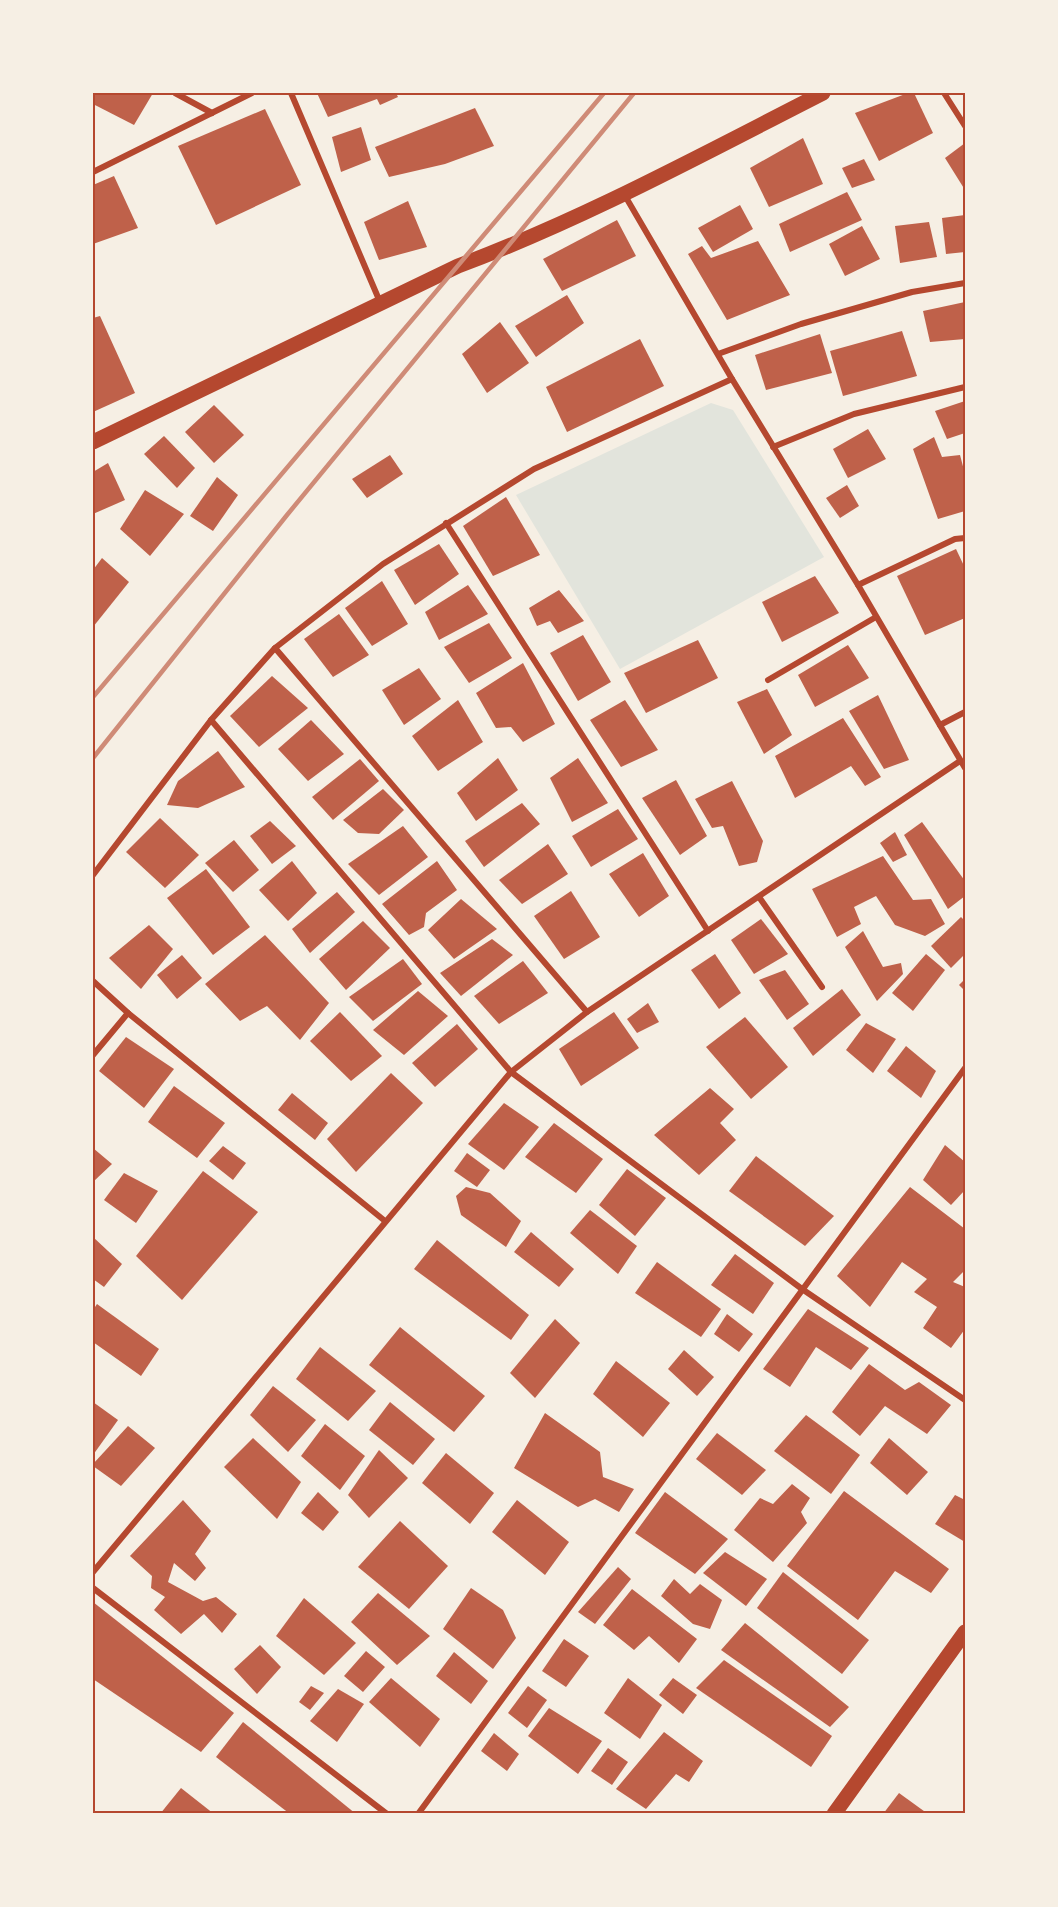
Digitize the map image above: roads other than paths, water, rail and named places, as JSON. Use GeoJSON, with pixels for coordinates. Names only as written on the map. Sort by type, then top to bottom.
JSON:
{"type":"FeatureCollection","features":[{"type":"Feature","properties":{"kind":"main road"},"geometry":{"type":"LineString","coordinates":[[93,442],[458,267],[505,249],[623,194],[822,93]]}},
{"type":"Feature","properties":{"kind":"main road"},"geometry":{"type":"LineString","coordinates":[[834,1814],[965,1632]]}},
{"type":"Feature","properties":{"kind":"street"},"geometry":{"type":"LineString","coordinates":[[175,93],[212,113]]}},
{"type":"Feature","properties":{"kind":"street"},"geometry":{"type":"LineString","coordinates":[[93,172],[252,93]]}},
{"type":"Feature","properties":{"kind":"street"},"geometry":{"type":"LineString","coordinates":[[291,93],[381,304]]}},
{"type":"Feature","properties":{"kind":"street"},"geometry":{"type":"LineString","coordinates":[[944,93],[965,126]]}},
{"type":"Feature","properties":{"kind":"street"},"geometry":{"type":"LineString","coordinates":[[623,194],[965,768]]}},
{"type":"Feature","properties":{"kind":"street"},"geometry":{"type":"LineString","coordinates":[[718,354],[801,324],[901,295],[965,283]]}},
{"type":"Feature","properties":{"kind":"street"},"geometry":{"type":"LineString","coordinates":[[93,874],[211,720],[275,648],[383,564],[534,469],[732,379]]}},
{"type":"Feature","properties":{"kind":"street"},"geometry":{"type":"LineString","coordinates":[[773,447],[854,414],[965,387]]}},
{"type":"Feature","properties":{"kind":"street"},"geometry":{"type":"LineString","coordinates":[[446,523],[708,931]]}},
{"type":"Feature","properties":{"kind":"street"},"geometry":{"type":"LineString","coordinates":[[858,585],[955,539],[965,538]]}},
{"type":"Feature","properties":{"kind":"street"},"geometry":{"type":"LineString","coordinates":[[768,680],[876,617]]}},
{"type":"Feature","properties":{"kind":"street"},"geometry":{"type":"LineString","coordinates":[[275,648],[587,1012]]}},
{"type":"Feature","properties":{"kind":"street"},"geometry":{"type":"LineString","coordinates":[[940,725],[965,712]]}},
{"type":"Feature","properties":{"kind":"street"},"geometry":{"type":"LineString","coordinates":[[211,720],[511,1072],[802,1289],[965,1400]]}},
{"type":"Feature","properties":{"kind":"street"},"geometry":{"type":"LineString","coordinates":[[93,1572],[511,1072],[587,1012],[960,761]]}},
{"type":"Feature","properties":{"kind":"street"},"geometry":{"type":"LineString","coordinates":[[759,897],[822,987]]}},
{"type":"Feature","properties":{"kind":"street"},"geometry":{"type":"LineString","coordinates":[[93,981],[385,1221]]}},
{"type":"Feature","properties":{"kind":"street"},"geometry":{"type":"LineString","coordinates":[[93,1055],[128,1012]]}},
{"type":"Feature","properties":{"kind":"street"},"geometry":{"type":"LineString","coordinates":[[418,1814],[965,1068]]}},
{"type":"Feature","properties":{"kind":"street"},"geometry":{"type":"LineString","coordinates":[[93,1588],[387,1814]]}},
{"type":"Feature","properties":{"kind":"railway"},"geometry":{"type":"LineString","coordinates":[[93,697],[604,93]]}},
{"type":"Feature","properties":{"kind":"railway"},"geometry":{"type":"LineString","coordinates":[[93,758],[287,515],[634,93]]}}]}
